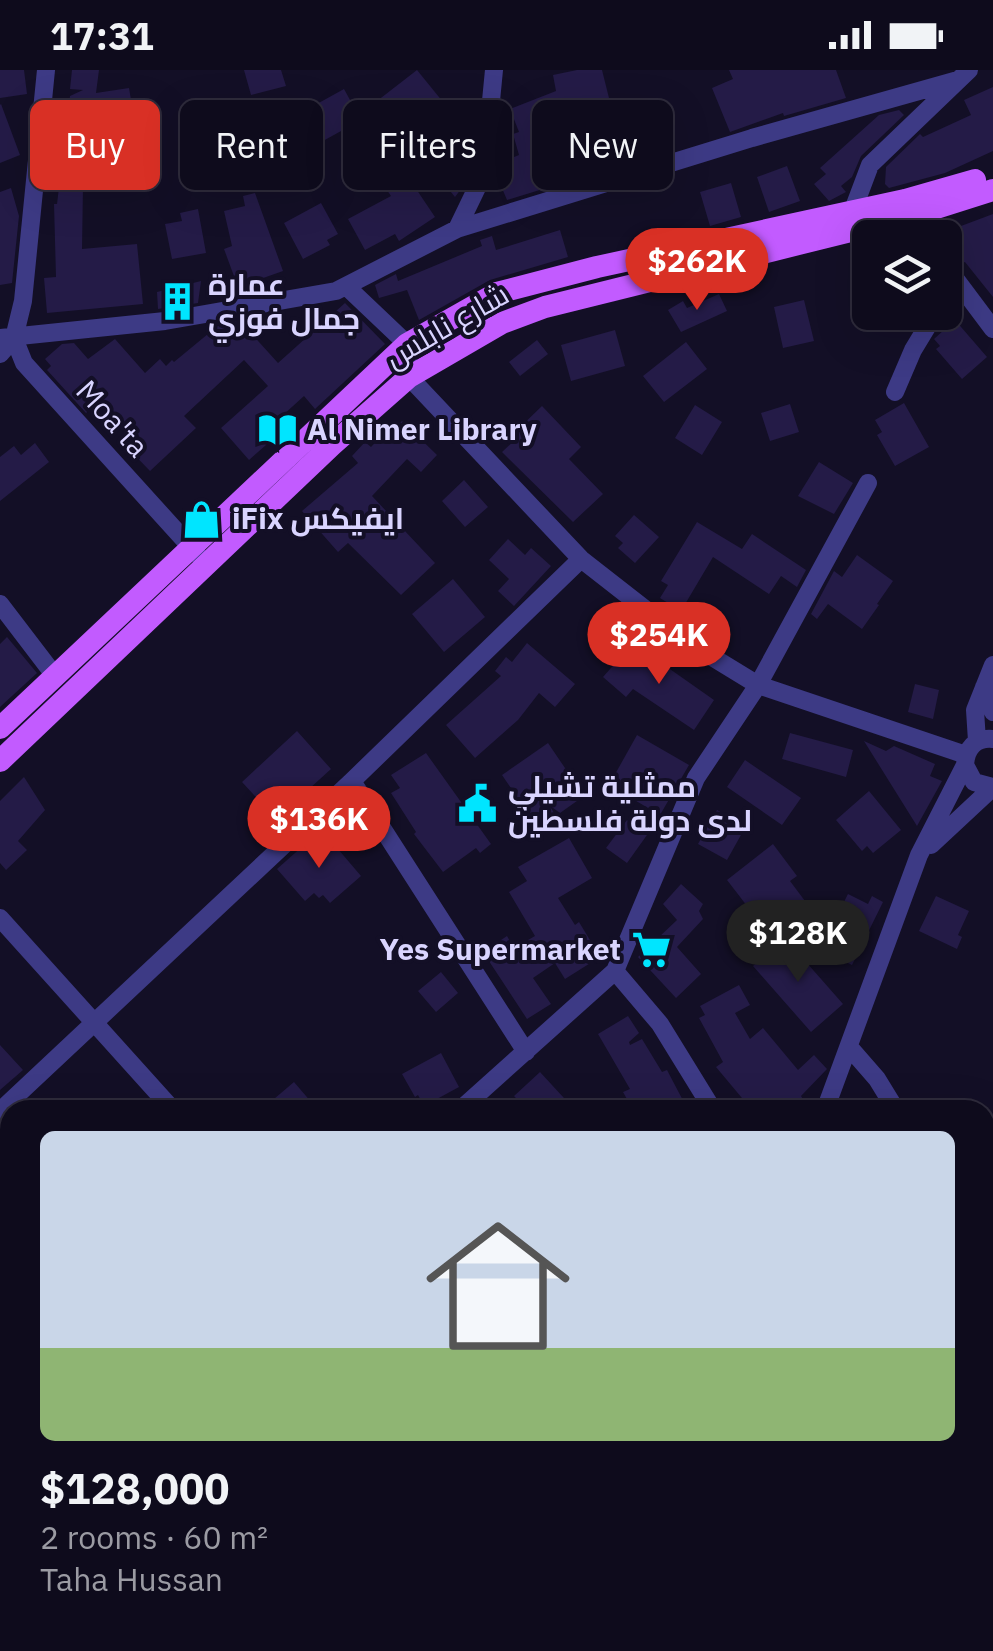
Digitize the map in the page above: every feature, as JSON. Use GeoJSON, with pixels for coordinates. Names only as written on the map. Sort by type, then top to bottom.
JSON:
{"type":"FeatureCollection","features":[{"type":"Feature","properties":{"kind":"main road","name":"شارع نابلس"},"geometry":{"type":"LineString","coordinates":[[908,208],[993,175]]}},
{"type":"Feature","properties":{"kind":"main road","name":"شارع نابلس"},"geometry":{"type":"LineString","coordinates":[[0,761],[407,344],[496,293],[993,190]]}},
{"type":"Feature","properties":{"kind":"main road","name":"شارع نابلس"},"geometry":{"type":"LineString","coordinates":[[0,728],[55,676],[409,377],[502,323],[545,306],[850,219]]}},
{"type":"Feature","properties":{"kind":"street"},"geometry":{"type":"LineString","coordinates":[[0,354],[23,300],[46,70]]}},
{"type":"Feature","properties":{"kind":"street"},"geometry":{"type":"LineString","coordinates":[[457,229],[484,172],[494,70]]}},
{"type":"Feature","properties":{"kind":"street"},"geometry":{"type":"LineString","coordinates":[[7,338],[165,321],[347,287],[457,229],[964,75]]}},
{"type":"Feature","properties":{"kind":"street"},"geometry":{"type":"LineString","coordinates":[[850,219],[870,165],[964,75]]}},
{"type":"Feature","properties":{"kind":"street"},"geometry":{"type":"LineString","coordinates":[[908,208],[916,220]]}},
{"type":"Feature","properties":{"kind":"street"},"geometry":{"type":"LineString","coordinates":[[347,287],[407,344],[409,377],[580,560],[686,641],[758,685],[975,750]]}},
{"type":"Feature","properties":{"kind":"street"},"geometry":{"type":"LineString","coordinates":[[962,290],[993,328]]}},
{"type":"Feature","properties":{"kind":"street"},"geometry":{"type":"LineString","coordinates":[[895,392],[926,330]]}},
{"type":"Feature","properties":{"kind":"street","name":"Moa'ta"},"geometry":{"type":"LineString","coordinates":[[7,338],[24,363],[199,556]]}},
{"type":"Feature","properties":{"kind":"street"},"geometry":{"type":"LineString","coordinates":[[471,1100],[614,971],[696,778],[758,685],[868,482]]}},
{"type":"Feature","properties":{"kind":"street"},"geometry":{"type":"LineString","coordinates":[[11,1100],[580,560]]}},
{"type":"Feature","properties":{"kind":"street"},"geometry":{"type":"LineString","coordinates":[[0,604],[55,676]]}},
{"type":"Feature","properties":{"kind":"street"},"geometry":{"type":"LineString","coordinates":[[993,665],[975,710],[974,782],[993,787]]}},
{"type":"Feature","properties":{"kind":"street"},"geometry":{"type":"LineString","coordinates":[[984,687],[993,712]]}},
{"type":"Feature","properties":{"kind":"street"},"geometry":{"type":"LineString","coordinates":[[829,1100],[920,855],[975,750]]}},
{"type":"Feature","properties":{"kind":"street"},"geometry":{"type":"LineString","coordinates":[[352,780],[526,1052]]}},
{"type":"Feature","properties":{"kind":"street"},"geometry":{"type":"LineString","coordinates":[[920,855],[993,787]]}},
{"type":"Feature","properties":{"kind":"street"},"geometry":{"type":"LineString","coordinates":[[0,918],[164,1100]]}},
{"type":"Feature","properties":{"kind":"street"},"geometry":{"type":"LineString","coordinates":[[614,971],[660,1024],[707,1100]]}},
{"type":"Feature","properties":{"kind":"street"},"geometry":{"type":"LineString","coordinates":[[850,1048],[890,1100]]}},
{"type":"Feature","properties":{"kind":"building"},"geometry":{"type":"Polygon","coordinates":[[[0,70],[24,70],[27,94],[0,98],[0,70]]]}},
{"type":"Feature","properties":{"kind":"building"},"geometry":{"type":"Polygon","coordinates":[[[72,70],[99,70],[96,93],[129,88],[131,100],[70,100],[83,90],[70,89],[72,70]]]}},
{"type":"Feature","properties":{"kind":"building"},"geometry":{"type":"Polygon","coordinates":[[[244,70],[281,70],[286,86],[251,95],[244,70]]]}},
{"type":"Feature","properties":{"kind":"building"},"geometry":{"type":"Polygon","coordinates":[[[417,70],[441,100],[378,100],[417,70]]]}},
{"type":"Feature","properties":{"kind":"building"},"geometry":{"type":"Polygon","coordinates":[[[602,70],[609,98],[533,100],[556,91],[553,75],[602,70]]]}},
{"type":"Feature","properties":{"kind":"building"},"geometry":{"type":"Polygon","coordinates":[[[729,70],[836,70],[846,98],[784,116],[783,113],[730,132],[712,88],[733,79],[729,70]]]}},
{"type":"Feature","properties":{"kind":"building"},"geometry":{"type":"Polygon","coordinates":[[[993,87],[993,151],[945,173],[889,188],[885,184],[886,167],[920,134],[923,137],[971,115],[964,100],[993,87]]]}},
{"type":"Feature","properties":{"kind":"building"},"geometry":{"type":"Polygon","coordinates":[[[344,89],[350,100],[343,100],[343,130],[323,141],[323,101],[344,89]]]}},
{"type":"Feature","properties":{"kind":"building"},"geometry":{"type":"Polygon","coordinates":[[[532,100],[532,190],[540,190],[507,200],[503,190],[512,190],[512,158],[519,155],[513,134],[519,132],[512,108],[532,100]]]}},
{"type":"Feature","properties":{"kind":"building"},"geometry":{"type":"Polygon","coordinates":[[[0,105],[20,155],[0,163],[0,105]]]}},
{"type":"Feature","properties":{"kind":"building"},"geometry":{"type":"Polygon","coordinates":[[[899,110],[904,115],[861,156],[852,177],[841,186],[846,192],[829,201],[814,184],[826,174],[820,168],[879,115],[899,110]]]}},
{"type":"Feature","properties":{"kind":"building"},"geometry":{"type":"Polygon","coordinates":[[[787,166],[800,201],[769,212],[757,177],[787,166]]]}},
{"type":"Feature","properties":{"kind":"building"},"geometry":{"type":"Polygon","coordinates":[[[731,183],[741,217],[710,226],[700,192],[731,183]]]}},
{"type":"Feature","properties":{"kind":"building"},"geometry":{"type":"Polygon","coordinates":[[[11,188],[19,216],[12,283],[0,285],[0,192],[11,188]]]}},
{"type":"Feature","properties":{"kind":"building"},"geometry":{"type":"Polygon","coordinates":[[[59,190],[83,190],[82,249],[137,244],[143,304],[47,313],[44,278],[56,277],[59,190]]]}},
{"type":"Feature","properties":{"kind":"building"},"geometry":{"type":"Polygon","coordinates":[[[387,190],[417,190],[435,217],[399,241],[395,234],[365,250],[348,219],[391,196],[387,190]]]}},
{"type":"Feature","properties":{"kind":"building"},"geometry":{"type":"Polygon","coordinates":[[[255,193],[283,271],[238,287],[224,249],[232,246],[224,211],[245,206],[243,196],[255,193]]]}},
{"type":"Feature","properties":{"kind":"building"},"geometry":{"type":"Polygon","coordinates":[[[321,203],[338,234],[327,240],[330,245],[303,259],[284,223],[321,203]]]}},
{"type":"Feature","properties":{"kind":"building"},"geometry":{"type":"Polygon","coordinates":[[[198,209],[206,253],[172,259],[165,224],[182,221],[180,213],[198,209]]]}},
{"type":"Feature","properties":{"kind":"building"},"geometry":{"type":"Polygon","coordinates":[[[993,214],[993,297],[965,262],[962,263],[962,226],[993,214]]]}},
{"type":"Feature","properties":{"kind":"building"},"geometry":{"type":"Polygon","coordinates":[[[560,230],[568,257],[490,280],[419,320],[407,290],[379,298],[375,285],[396,274],[398,281],[482,246],[480,240],[492,236],[496,250],[560,230]]]}},
{"type":"Feature","properties":{"kind":"building","name":"عمارة جمال فوزي"},"geometry":{"type":"Polygon","coordinates":[[[201,281],[198,303],[158,309],[157,292],[201,281]]]}},
{"type":"Feature","properties":{"kind":"building"},"geometry":{"type":"Polygon","coordinates":[[[719,294],[727,311],[681,332],[668,310],[683,301],[687,308],[719,294]]]}},
{"type":"Feature","properties":{"kind":"building"},"geometry":{"type":"Polygon","coordinates":[[[804,300],[814,341],[783,348],[774,307],[804,300]]]}},
{"type":"Feature","properties":{"kind":"building"},"geometry":{"type":"Polygon","coordinates":[[[345,303],[385,344],[315,409],[304,396],[282,416],[290,424],[249,460],[221,428],[268,386],[244,360],[184,416],[196,428],[150,471],[123,443],[130,437],[98,403],[86,413],[47,370],[51,366],[45,359],[62,344],[74,343],[88,359],[115,339],[145,373],[160,359],[166,366],[174,362],[220,324],[240,321],[278,363],[345,303]]]}},
{"type":"Feature","properties":{"kind":"building"},"geometry":{"type":"Polygon","coordinates":[[[962,328],[987,357],[962,379],[936,349],[940,346],[934,339],[944,330],[962,328]]]}},
{"type":"Feature","properties":{"kind":"building"},"geometry":{"type":"Polygon","coordinates":[[[615,330],[625,366],[571,381],[561,345],[615,330]]]}},
{"type":"Feature","properties":{"kind":"building"},"geometry":{"type":"Polygon","coordinates":[[[537,340],[548,354],[520,376],[509,362],[537,340]]]}},
{"type":"Feature","properties":{"kind":"building"},"geometry":{"type":"Polygon","coordinates":[[[686,342],[707,369],[664,402],[643,376],[686,342]]]}},
{"type":"Feature","properties":{"kind":"building"},"geometry":{"type":"Polygon","coordinates":[[[904,403],[929,447],[895,466],[877,435],[882,432],[875,420],[904,403]]]}},
{"type":"Feature","properties":{"kind":"building"},"geometry":{"type":"Polygon","coordinates":[[[790,404],[799,432],[770,441],[761,413],[790,404]]]}},
{"type":"Feature","properties":{"kind":"building"},"geometry":{"type":"Polygon","coordinates":[[[695,405],[722,422],[702,455],[675,438],[695,405]]]}},
{"type":"Feature","properties":{"kind":"building"},"geometry":{"type":"Polygon","coordinates":[[[542,406],[581,447],[569,459],[603,494],[573,522],[502,452],[517,438],[513,434],[542,406]]]}},
{"type":"Feature","properties":{"kind":"building"},"geometry":{"type":"Polygon","coordinates":[[[402,421],[437,455],[421,472],[407,459],[372,496],[435,563],[401,595],[348,543],[338,552],[302,511],[358,463],[352,456],[365,442],[371,447],[402,421]]]}},
{"type":"Feature","properties":{"kind":"building"},"geometry":{"type":"Polygon","coordinates":[[[35,443],[49,462],[0,501],[0,457],[14,446],[21,455],[35,443]]]}},
{"type":"Feature","properties":{"kind":"building"},"geometry":{"type":"Polygon","coordinates":[[[819,462],[853,483],[834,514],[798,496],[819,462]]]}},
{"type":"Feature","properties":{"kind":"building"},"geometry":{"type":"Polygon","coordinates":[[[464,480],[488,507],[465,527],[442,501],[464,480]]]}},
{"type":"Feature","properties":{"kind":"building"},"geometry":{"type":"Polygon","coordinates":[[[634,515],[659,537],[635,563],[618,548],[623,543],[615,536],[634,515]]]}},
{"type":"Feature","properties":{"kind":"building"},"geometry":{"type":"Polygon","coordinates":[[[697,522],[742,549],[752,534],[806,570],[797,587],[781,576],[769,594],[713,557],[681,611],[660,598],[668,585],[661,581],[697,522]]]}},
{"type":"Feature","properties":{"kind":"building"},"geometry":{"type":"Polygon","coordinates":[[[508,539],[525,555],[531,548],[551,566],[514,606],[498,591],[509,579],[489,560],[508,539]]]}},
{"type":"Feature","properties":{"kind":"building"},"geometry":{"type":"Polygon","coordinates":[[[857,555],[893,581],[879,605],[862,629],[828,604],[817,619],[811,614],[834,571],[842,577],[857,555]]]}},
{"type":"Feature","properties":{"kind":"building"},"geometry":{"type":"Polygon","coordinates":[[[453,579],[485,617],[444,652],[412,614],[453,579]]]}},
{"type":"Feature","properties":{"kind":"building"},"geometry":{"type":"Polygon","coordinates":[[[7,637],[37,673],[0,707],[0,644],[7,637]]]}},
{"type":"Feature","properties":{"kind":"building"},"geometry":{"type":"Polygon","coordinates":[[[527,643],[575,684],[555,707],[539,693],[518,720],[475,758],[446,725],[501,676],[495,671],[506,657],[512,662],[527,643]]]}},
{"type":"Feature","properties":{"kind":"building"},"geometry":{"type":"Polygon","coordinates":[[[633,643],[664,671],[667,667],[714,700],[694,730],[633,689],[626,697],[603,677],[633,643]]]}},
{"type":"Feature","properties":{"kind":"building"},"geometry":{"type":"Polygon","coordinates":[[[915,684],[939,690],[933,719],[908,712],[915,684]]]}},
{"type":"Feature","properties":{"kind":"building"},"geometry":{"type":"Polygon","coordinates":[[[297,731],[331,769],[276,819],[242,782],[297,731]]]}},
{"type":"Feature","properties":{"kind":"building"},"geometry":{"type":"Polygon","coordinates":[[[790,733],[853,750],[846,777],[782,759],[790,733]]]}},
{"type":"Feature","properties":{"kind":"building"},"geometry":{"type":"Polygon","coordinates":[[[637,735],[689,765],[660,815],[609,785],[637,735]]]}},
{"type":"Feature","properties":{"kind":"building"},"geometry":{"type":"Polygon","coordinates":[[[864,741],[886,751],[894,746],[935,764],[930,776],[942,781],[917,826],[864,741]]]}},
{"type":"Feature","properties":{"kind":"building"},"geometry":{"type":"Polygon","coordinates":[[[548,743],[584,796],[560,813],[549,805],[556,816],[538,828],[502,775],[548,743]]]}},
{"type":"Feature","properties":{"kind":"building"},"geometry":{"type":"Polygon","coordinates":[[[426,753],[491,844],[480,853],[476,848],[443,872],[414,834],[391,793],[400,788],[391,775],[426,753]]]}},
{"type":"Feature","properties":{"kind":"building"},"geometry":{"type":"Polygon","coordinates":[[[745,760],[801,798],[782,825],[727,787],[745,760]]]}},
{"type":"Feature","properties":{"kind":"building"},"geometry":{"type":"Polygon","coordinates":[[[24,777],[45,810],[18,841],[27,850],[6,870],[0,863],[0,801],[24,777]]]}},
{"type":"Feature","properties":{"kind":"building"},"geometry":{"type":"Polygon","coordinates":[[[869,791],[901,830],[873,853],[867,846],[862,851],[836,820],[869,791]]]}},
{"type":"Feature","properties":{"kind":"building"},"geometry":{"type":"Polygon","coordinates":[[[717,810],[746,826],[727,860],[698,844],[717,810]]]}},
{"type":"Feature","properties":{"kind":"building"},"geometry":{"type":"Polygon","coordinates":[[[627,820],[647,835],[627,863],[606,848],[627,820]]]}},
{"type":"Feature","properties":{"kind":"building"},"geometry":{"type":"Polygon","coordinates":[[[313,837],[324,850],[332,842],[361,876],[330,903],[323,895],[319,898],[314,893],[305,901],[277,869],[313,837]]]}},
{"type":"Feature","properties":{"kind":"building"},"geometry":{"type":"Polygon","coordinates":[[[569,838],[592,878],[558,898],[596,950],[587,955],[592,962],[565,979],[555,963],[533,978],[551,1004],[527,1019],[483,952],[507,936],[514,948],[535,936],[509,892],[527,881],[518,867],[569,838]]]}},
{"type":"Feature","properties":{"kind":"building"},"geometry":{"type":"Polygon","coordinates":[[[773,844],[797,876],[790,881],[805,901],[773,925],[754,915],[727,880],[773,844]]]}},
{"type":"Feature","properties":{"kind":"building"},"geometry":{"type":"Polygon","coordinates":[[[681,884],[703,904],[699,911],[703,919],[677,947],[701,974],[676,998],[638,957],[677,920],[663,904],[681,884]]]}},
{"type":"Feature","properties":{"kind":"building"},"geometry":{"type":"Polygon","coordinates":[[[848,894],[868,904],[872,896],[883,902],[852,965],[820,949],[848,894]]]}},
{"type":"Feature","properties":{"kind":"building"},"geometry":{"type":"Polygon","coordinates":[[[936,896],[969,911],[958,935],[962,937],[957,949],[919,931],[936,896]]]}},
{"type":"Feature","properties":{"kind":"building"},"geometry":{"type":"Polygon","coordinates":[[[785,938],[843,1004],[811,1032],[753,966],[785,938]]]}},
{"type":"Feature","properties":{"kind":"building"},"geometry":{"type":"Polygon","coordinates":[[[441,972],[458,993],[436,1012],[418,991],[441,972]]]}},
{"type":"Feature","properties":{"kind":"building"},"geometry":{"type":"Polygon","coordinates":[[[739,985],[750,1005],[735,1013],[750,1039],[763,1028],[798,1070],[814,1055],[827,1069],[801,1096],[803,1100],[744,1100],[716,1067],[723,1062],[699,1018],[705,1015],[700,1006],[739,985]]]}},
{"type":"Feature","properties":{"kind":"building"},"geometry":{"type":"Polygon","coordinates":[[[628,1016],[639,1033],[630,1045],[642,1039],[662,1072],[667,1070],[683,1100],[627,1100],[623,1092],[630,1089],[598,1034],[628,1016]]]}},
{"type":"Feature","properties":{"kind":"building"},"geometry":{"type":"Polygon","coordinates":[[[0,1045],[23,1070],[0,1090],[0,1045]]]}},
{"type":"Feature","properties":{"kind":"building"},"geometry":{"type":"Polygon","coordinates":[[[441,1053],[459,1087],[435,1100],[421,1100],[402,1074],[441,1053]]]}},
{"type":"Feature","properties":{"kind":"building"},"geometry":{"type":"Polygon","coordinates":[[[540,1072],[566,1100],[518,1100],[514,1096],[540,1072]]]}},
{"type":"Feature","properties":{"kind":"building"},"geometry":{"type":"Polygon","coordinates":[[[294,1082],[309,1100],[273,1100],[294,1082]]]}},
{"type":"Feature","properties":{"kind":"place","name":"عمارة جمال فوزي"},"geometry":{"type":"Point","coordinates":[178,302]}},
{"type":"Feature","properties":{"kind":"place","name":"Al Nimer Library"},"geometry":{"type":"Point","coordinates":[277,430]}},
{"type":"Feature","properties":{"kind":"place","name":"iFix ايفيكس"},"geometry":{"type":"Point","coordinates":[202,519]}},
{"type":"Feature","properties":{"kind":"place","name":"ممثلية تشيلي لدى دولة فلسطين"},"geometry":{"type":"Point","coordinates":[478,804]}},
{"type":"Feature","properties":{"kind":"place","name":"Yes Supermarket"},"geometry":{"type":"Point","coordinates":[651,950]}}]}
